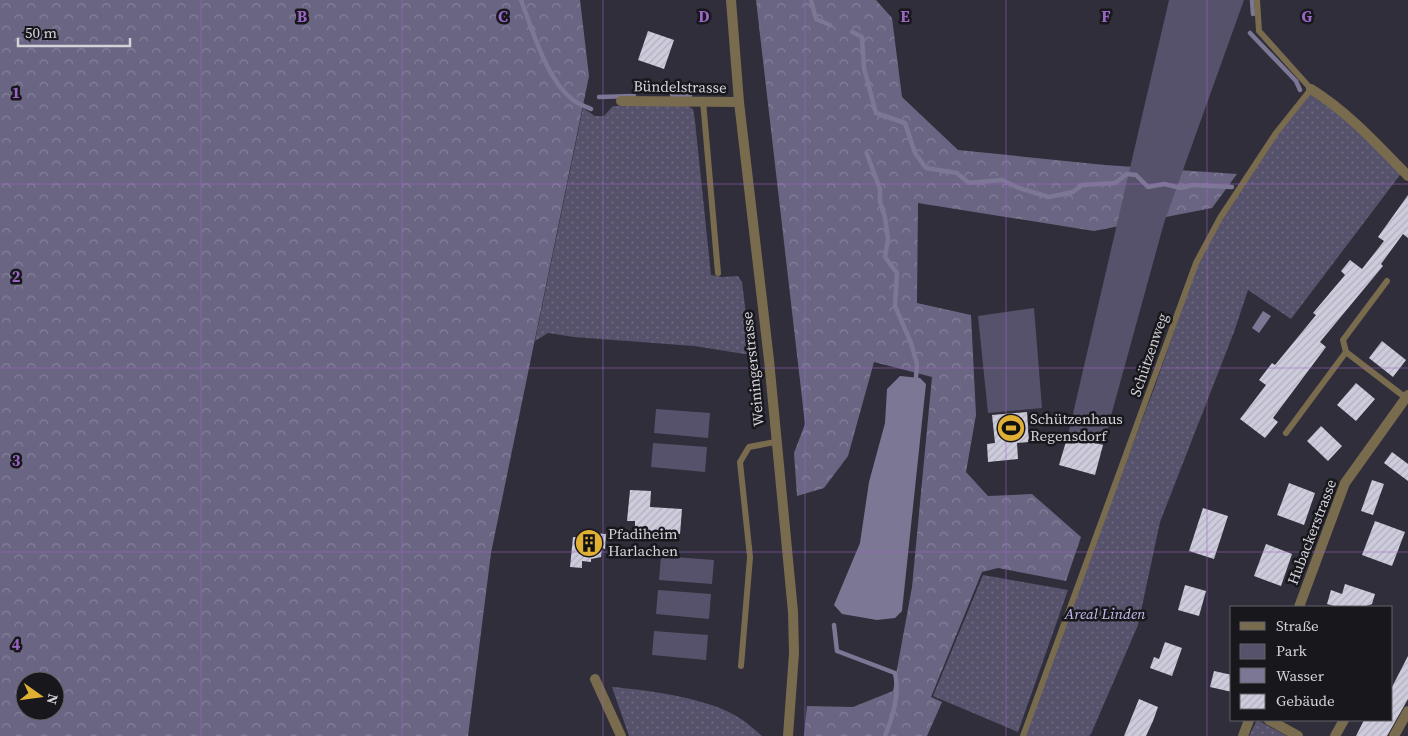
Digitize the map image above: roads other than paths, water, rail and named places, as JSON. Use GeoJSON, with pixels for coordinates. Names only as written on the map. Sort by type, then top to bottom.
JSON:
{"type":"FeatureCollection","features":[{"type":"Feature","properties":{"kind":"street","name":"Weiningerstrasse"},"geometry":{"type":"LineString","coordinates":[[731,0],[739,102],[768,360],[794,632],[794,666],[788,736]]}},
{"type":"Feature","properties":{"kind":"street"},"geometry":{"type":"LineString","coordinates":[[1312,89],[1329,100],[1360,128],[1408,176]]}},
{"type":"Feature","properties":{"kind":"street","name":"Bündelstrasse"},"geometry":{"type":"LineString","coordinates":[[621,101],[739,102]]}},
{"type":"Feature","properties":{"kind":"street","name":"Hubackerstrasse"},"geometry":{"type":"LineString","coordinates":[[1298,606],[1345,483],[1407,397]]}},
{"type":"Feature","properties":{"kind":"street"},"geometry":{"type":"LineString","coordinates":[[595,679],[621,736]]}},
{"type":"Feature","properties":{"kind":"street"},"geometry":{"type":"LineString","coordinates":[[1394,736],[1408,711]]}},
{"type":"Feature","properties":{"kind":"street"},"geometry":{"type":"LineString","coordinates":[[1243,736],[1249,721]]}},
{"type":"Feature","properties":{"kind":"street"},"geometry":{"type":"LineString","coordinates":[[1271,721],[1298,736]]}},
{"type":"Feature","properties":{"kind":"street"},"geometry":{"type":"LineString","coordinates":[[1336,736],[1344,721]]}},
{"type":"Feature","properties":{"kind":"lane"},"geometry":{"type":"LineString","coordinates":[[1257,0],[1259,30],[1312,89]]}},
{"type":"Feature","properties":{"kind":"lane","name":"Schützenweg"},"geometry":{"type":"LineString","coordinates":[[1023,736],[1196,263],[1220,218],[1276,133],[1312,89]]}},
{"type":"Feature","properties":{"kind":"lane"},"geometry":{"type":"LineString","coordinates":[[703,102],[718,273]]}},
{"type":"Feature","properties":{"kind":"lane"},"geometry":{"type":"LineString","coordinates":[[1387,281],[1344,340],[1346,352],[1407,397]]}},
{"type":"Feature","properties":{"kind":"lane"},"geometry":{"type":"LineString","coordinates":[[1286,433],[1346,352]]}},
{"type":"Feature","properties":{"kind":"lane"},"geometry":{"type":"LineString","coordinates":[[741,666],[750,556],[740,462],[748,448],[776,442]]}},
{"type":"Feature","properties":{"kind":"water"},"geometry":{"type":"Polygon","coordinates":[[[1263,311],[1271,316],[1259,333],[1252,328],[1263,311]]]}},
{"type":"Feature","properties":{"kind":"water"},"geometry":{"type":"Polygon","coordinates":[[[900,376],[920,378],[926,384],[902,611],[895,618],[877,620],[842,614],[834,605],[860,543],[869,482],[885,423],[887,389],[900,376]]]}},
{"type":"Feature","properties":{"kind":"waterway"},"geometry":{"type":"LineString","coordinates":[[521,0],[541,54],[555,80],[573,100],[591,109]]}},
{"type":"Feature","properties":{"kind":"waterway"},"geometry":{"type":"LineString","coordinates":[[811,0],[816,19],[830,25]]}},
{"type":"Feature","properties":{"kind":"waterway"},"geometry":{"type":"LineString","coordinates":[[1252,0],[1253,14]]}},
{"type":"Feature","properties":{"kind":"waterway"},"geometry":{"type":"LineString","coordinates":[[852,32],[862,37],[864,68],[876,113],[905,123],[915,153],[926,168],[957,173],[969,183],[1002,180],[1019,188],[1049,197],[1073,192],[1082,185],[1115,183],[1127,174],[1136,175],[1148,187],[1164,184],[1181,188],[1192,185],[1232,187]]}},
{"type":"Feature","properties":{"kind":"waterway"},"geometry":{"type":"LineString","coordinates":[[1250,33],[1296,81],[1300,90]]}},
{"type":"Feature","properties":{"kind":"waterway"},"geometry":{"type":"LineString","coordinates":[[672,95],[690,95]]}},
{"type":"Feature","properties":{"kind":"waterway"},"geometry":{"type":"LineString","coordinates":[[599,97],[634,96]]}},
{"type":"Feature","properties":{"kind":"waterway"},"geometry":{"type":"LineString","coordinates":[[867,154],[880,189],[880,202],[885,217],[888,239],[885,257],[897,273],[895,306],[911,343],[917,364],[916,378]]}},
{"type":"Feature","properties":{"kind":"waterway"},"geometry":{"type":"LineString","coordinates":[[834,625],[837,651],[895,673],[897,689],[895,705],[885,736]]}},
{"type":"Feature","properties":{"kind":"place","name":"Schützenhaus Regensdorf"},"geometry":{"type":"Point","coordinates":[1011,428]}},
{"type":"Feature","properties":{"kind":"place","name":"Pfadiheim Harlachen"},"geometry":{"type":"Point","coordinates":[589,543]}},
{"type":"Feature","properties":{"kind":"park label","name":"Areal Linden"},"geometry":{"type":"Point","coordinates":[1105,614]}}]}
